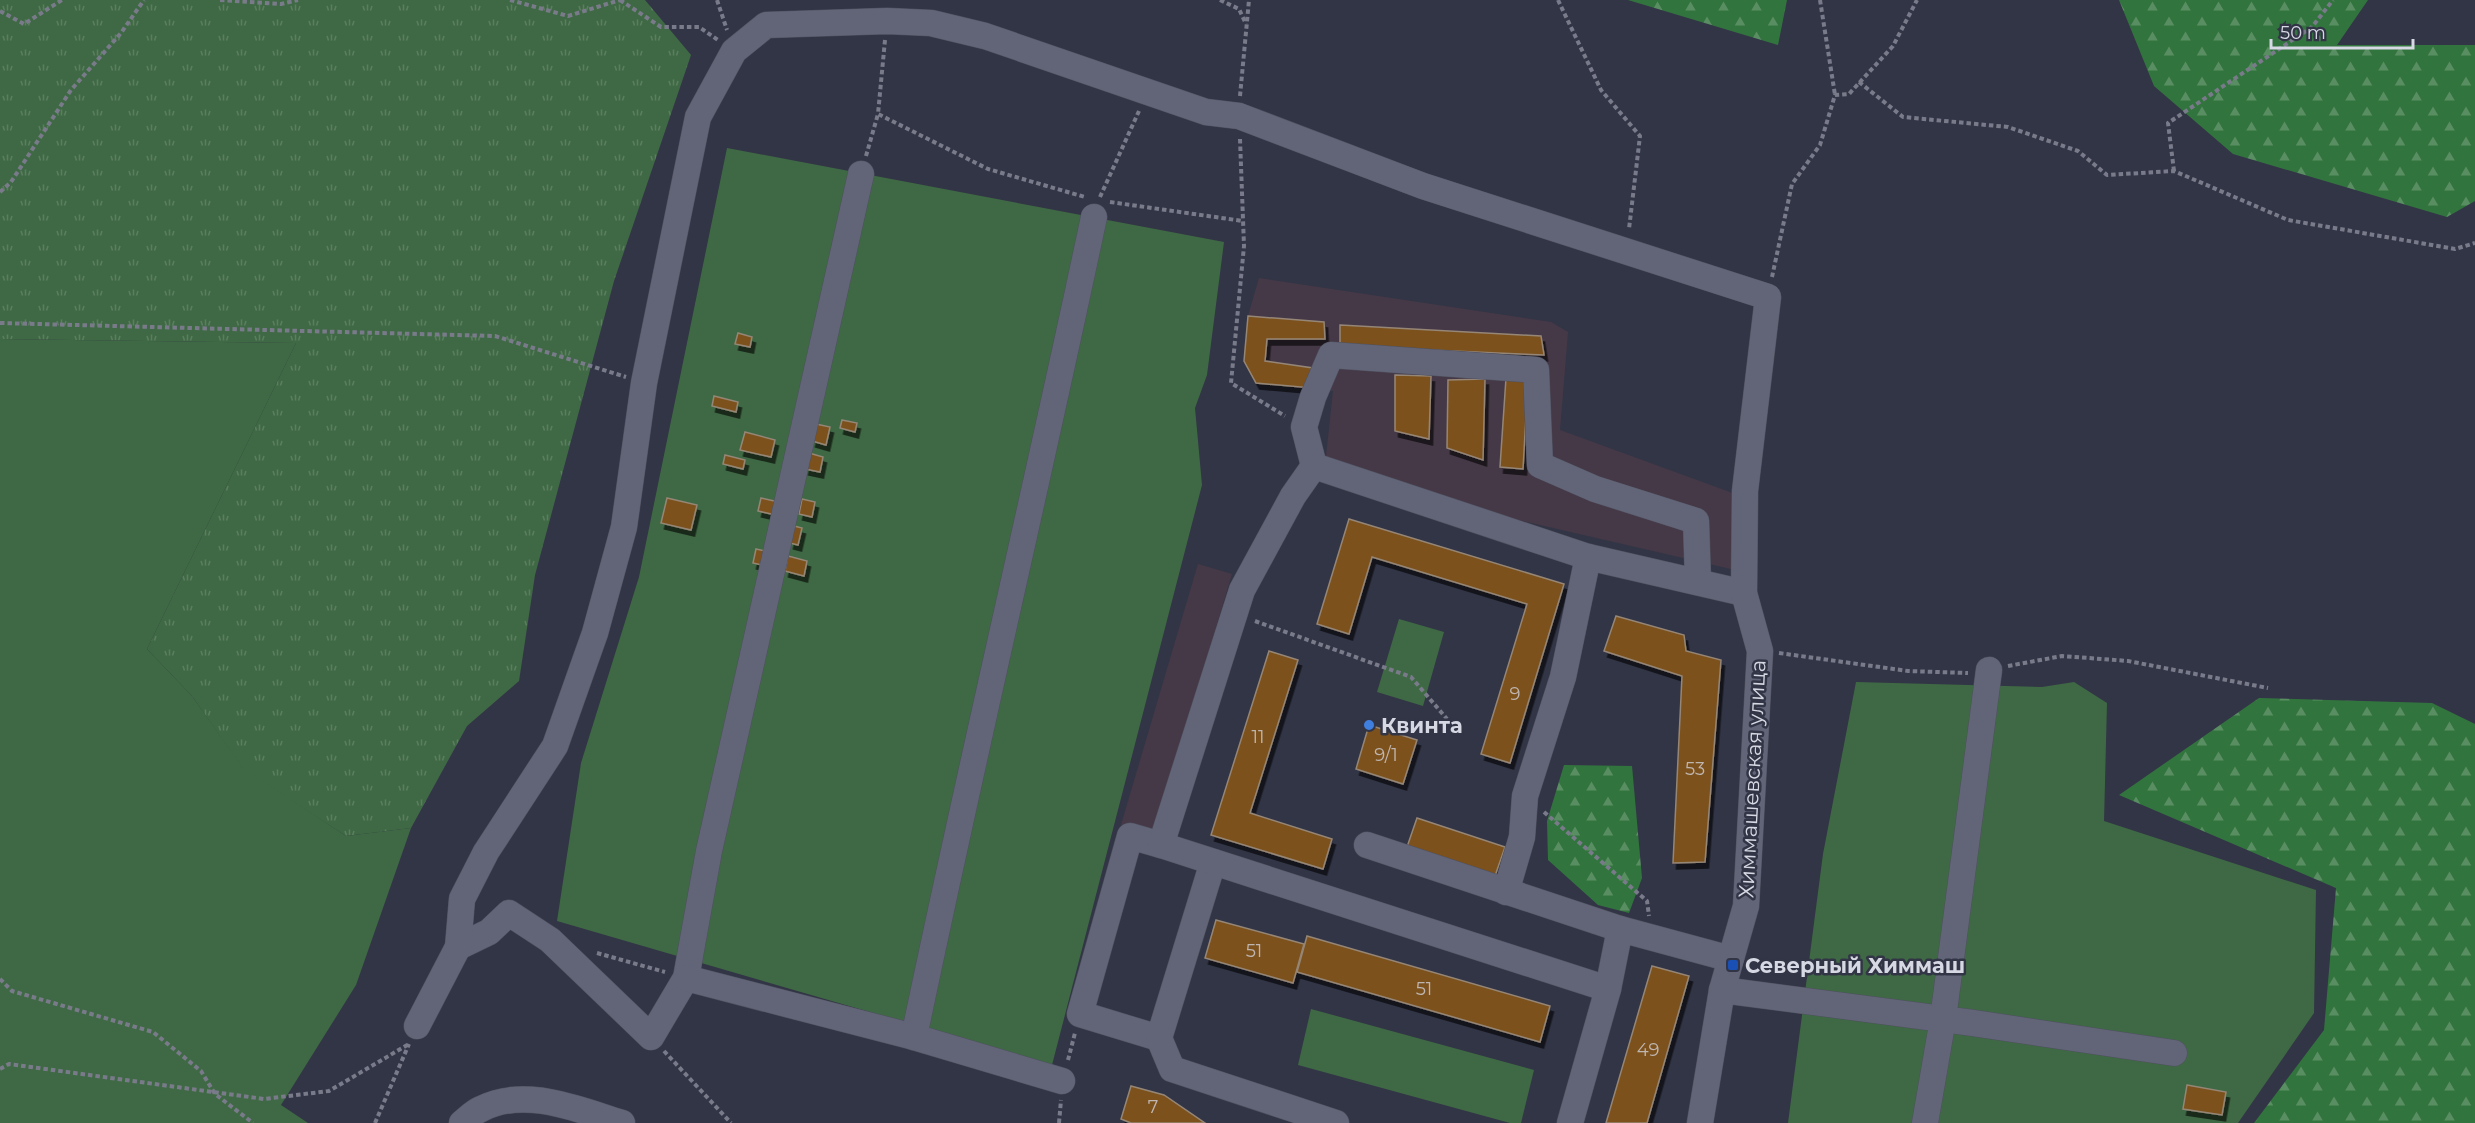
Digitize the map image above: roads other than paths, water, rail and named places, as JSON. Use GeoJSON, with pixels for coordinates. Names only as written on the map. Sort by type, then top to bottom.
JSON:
{"type":"FeatureCollection","features":[{"type":"Feature","properties":{"kind":"street","name":"Химмашевская улица"},"geometry":{"type":"LineString","coordinates":[[458,947],[462,899],[486,852],[555,746],[595,633],[624,527],[644,383],[698,117],[734,51],[766,25],[887,21],[931,23],[985,36],[1206,112],[1239,116],[1423,186],[1768,297],[1745,491],[1744,593],[1760,651],[1746,906],[1722,990],[1700,1123]]}},
{"type":"Feature","properties":{"kind":"street"},"geometry":{"type":"LineString","coordinates":[[413,1035],[458,947],[489,932],[509,913],[550,940],[651,1037],[686,978],[709,851],[861,174]]}},
{"type":"Feature","properties":{"kind":"street"},"geometry":{"type":"LineString","coordinates":[[914,1037],[952,856],[1040,473],[1096,209]]}},
{"type":"Feature","properties":{"kind":"street"},"geometry":{"type":"LineString","coordinates":[[1161,845],[1242,590],[1293,496],[1314,466],[1304,427],[1313,397],[1331,355],[1536,370],[1540,465],[1595,489],[1696,521],[1698,582]]}},
{"type":"Feature","properties":{"kind":"street"},"geometry":{"type":"LineString","coordinates":[[1314,466],[1588,557],[1744,593]]}},
{"type":"Feature","properties":{"kind":"street"},"geometry":{"type":"LineString","coordinates":[[1506,892],[1522,837],[1526,796],[1563,677],[1588,557]]}},
{"type":"Feature","properties":{"kind":"street"},"geometry":{"type":"LineString","coordinates":[[1925,1123],[1943,1019],[1989,670]]}},
{"type":"Feature","properties":{"kind":"street"},"geometry":{"type":"LineString","coordinates":[[1159,1038],[1080,1014],[1130,836],[1608,989]]}},
{"type":"Feature","properties":{"kind":"street"},"geometry":{"type":"LineString","coordinates":[[1366,844],[1620,929],[1731,959]]}},
{"type":"Feature","properties":{"kind":"street"},"geometry":{"type":"LineString","coordinates":[[1214,862],[1159,1038],[1172,1069],[1336,1123]]}},
{"type":"Feature","properties":{"kind":"street"},"geometry":{"type":"LineString","coordinates":[[1570,1123],[1608,989],[1620,929]]}},
{"type":"Feature","properties":{"kind":"street"},"geometry":{"type":"LineString","coordinates":[[686,978],[914,1037],[1062,1081]]}},
{"type":"Feature","properties":{"kind":"street"},"geometry":{"type":"LineString","coordinates":[[1722,990],[2174,1053]]}},
{"type":"Feature","properties":{"kind":"street"},"geometry":{"type":"LineString","coordinates":[[462,1123],[481,1108],[512,1100],[539,1100],[622,1123]]}},
{"type":"Feature","properties":{"kind":"place","name":"Квинта"},"geometry":{"type":"Point","coordinates":[1369,725]}},
{"type":"Feature","properties":{"kind":"place","name":"Северный Химмаш"},"geometry":{"type":"Point","coordinates":[1733,965]}}]}
